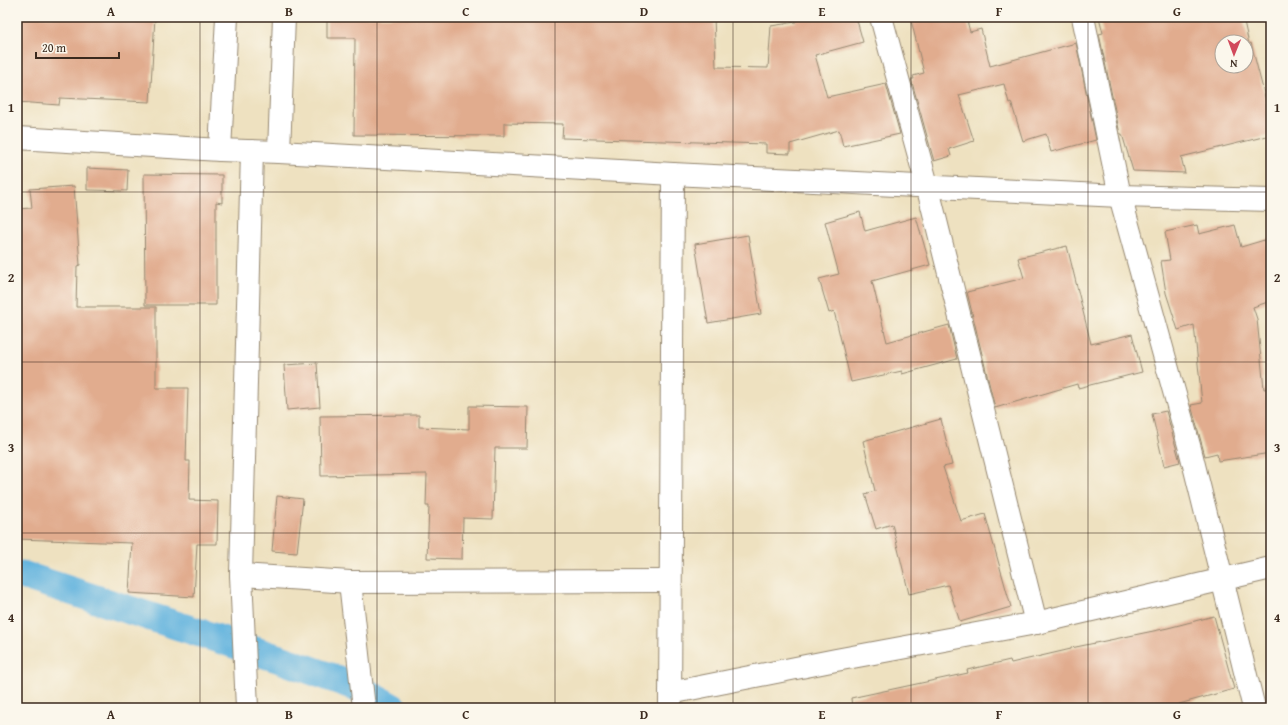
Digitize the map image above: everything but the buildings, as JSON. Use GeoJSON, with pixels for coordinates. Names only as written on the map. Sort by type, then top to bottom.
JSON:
{"type":"FeatureCollection","features":[{"type":"Feature","properties":{"kind":"street"},"geometry":{"type":"LineString","coordinates":[[220,150],[227,17]]}},
{"type":"Feature","properties":{"kind":"street"},"geometry":{"type":"LineString","coordinates":[[279,152],[284,17]]}},
{"type":"Feature","properties":{"kind":"street"},"geometry":{"type":"LineString","coordinates":[[881,17],[927,185],[1036,623]]}},
{"type":"Feature","properties":{"kind":"street"},"geometry":{"type":"LineString","coordinates":[[1083,17],[1120,196],[1190,450],[1254,708]]}},
{"type":"Feature","properties":{"kind":"street"},"geometry":{"type":"LineString","coordinates":[[17,138],[673,174],[927,185],[1120,196],[1271,200]]}},
{"type":"Feature","properties":{"kind":"street"},"geometry":{"type":"LineString","coordinates":[[247,708],[241,575],[252,151]]}},
{"type":"Feature","properties":{"kind":"street"},"geometry":{"type":"LineString","coordinates":[[673,174],[670,700],[836,660],[1036,623],[1271,568]]}},
{"type":"Feature","properties":{"kind":"street"},"geometry":{"type":"LineString","coordinates":[[241,575],[350,582],[670,581]]}},
{"type":"Feature","properties":{"kind":"street"},"geometry":{"type":"LineString","coordinates":[[350,582],[364,708]]}},
{"type":"Feature","properties":{"kind":"waterway"},"geometry":{"type":"LineString","coordinates":[[22,575],[280,659],[352,685],[393,708]]}}]}
